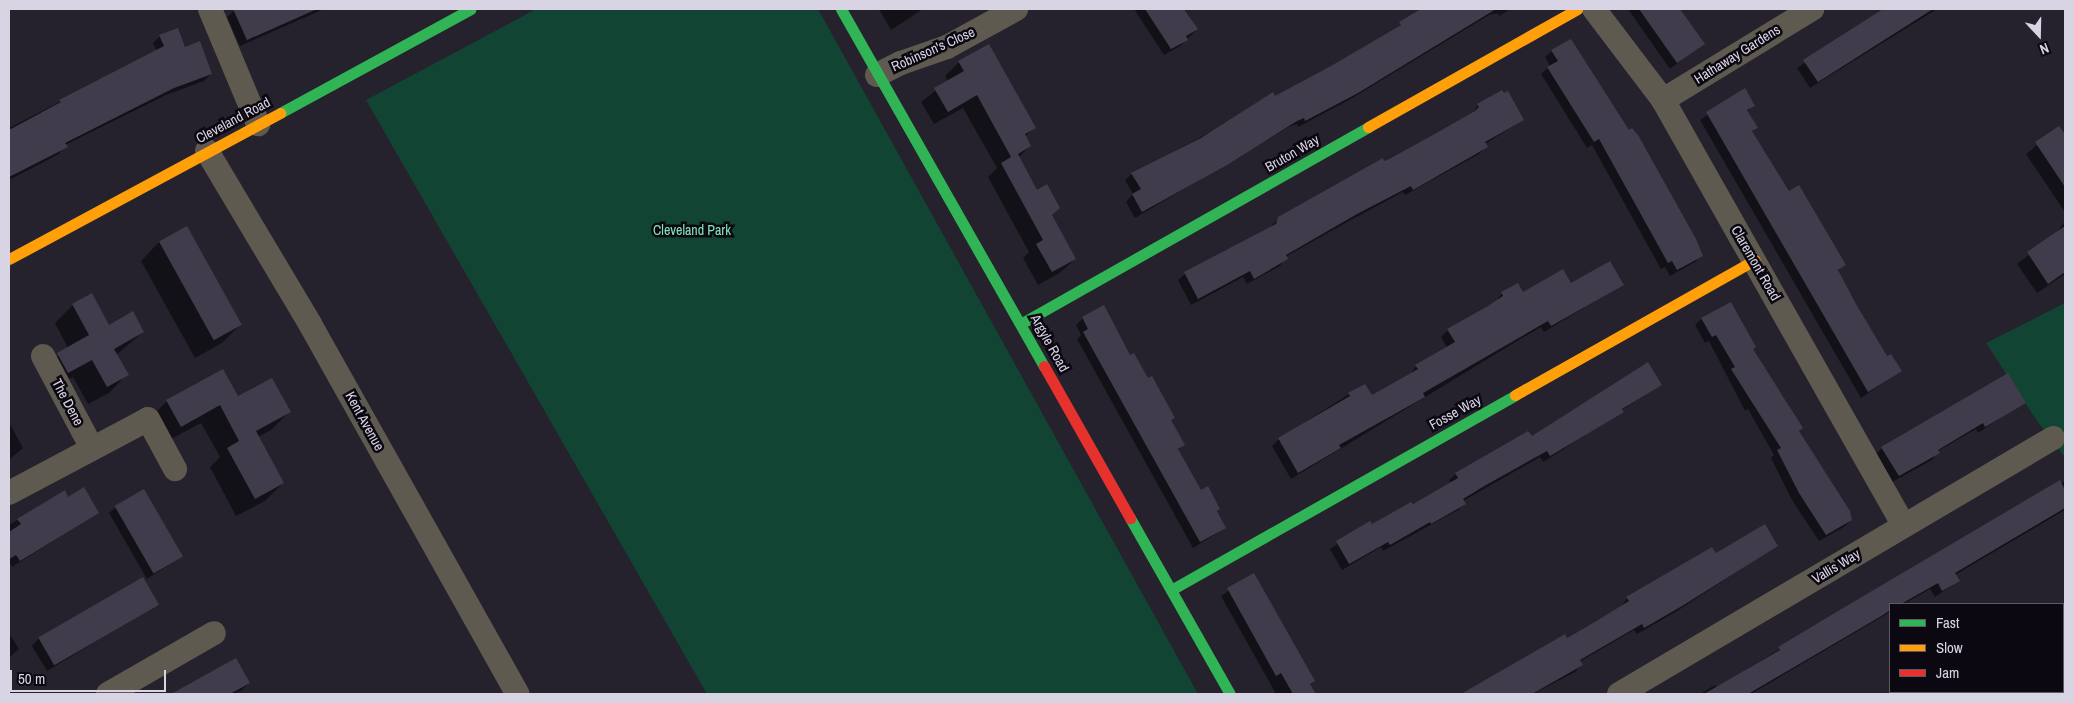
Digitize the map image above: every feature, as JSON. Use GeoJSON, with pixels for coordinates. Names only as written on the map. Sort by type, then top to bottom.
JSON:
{"type":"FeatureCollection","features":[{"type":"Feature","properties":{"kind":"street"},"geometry":{"type":"LineString","coordinates":[[210,9],[258,124]]}},
{"type":"Feature","properties":{"kind":"street","name":"Cleveland Road"},"geometry":{"type":"LineString","coordinates":[[9,259],[471,9]]}},
{"type":"Feature","properties":{"kind":"street","name":"Argyle Road"},"geometry":{"type":"LineString","coordinates":[[841,9],[877,75],[1022,323],[1230,694]]}},
{"type":"Feature","properties":{"kind":"street","name":"Robinson's Close"},"geometry":{"type":"LineString","coordinates":[[877,75],[901,63],[947,47],[1016,9]]}},
{"type":"Feature","properties":{"kind":"street","name":"Bruton Way"},"geometry":{"type":"LineString","coordinates":[[1022,323],[1577,9]]}},
{"type":"Feature","properties":{"kind":"street","name":"Claremont Road"},"geometry":{"type":"LineString","coordinates":[[1594,9],[1663,100],[1904,526]]}},
{"type":"Feature","properties":{"kind":"street","name":"Hathaway Gardens"},"geometry":{"type":"LineString","coordinates":[[1663,100],[1812,9]]}},
{"type":"Feature","properties":{"kind":"street","name":"Kent Avenue"},"geometry":{"type":"LineString","coordinates":[[207,151],[310,324],[518,694]]}},
{"type":"Feature","properties":{"kind":"street","name":"Fosse Way"},"geometry":{"type":"LineString","coordinates":[[1171,590],[1755,260]]}},
{"type":"Feature","properties":{"kind":"street","name":"The Dene"},"geometry":{"type":"LineString","coordinates":[[43,356],[92,448]]}},
{"type":"Feature","properties":{"kind":"street"},"geometry":{"type":"LineString","coordinates":[[9,492],[148,419],[175,470]]}},
{"type":"Feature","properties":{"kind":"street","name":"Vallis Way"},"geometry":{"type":"LineString","coordinates":[[1631,691],[2053,438]]}},
{"type":"Feature","properties":{"kind":"street"},"geometry":{"type":"LineString","coordinates":[[108,694],[214,633]]}},
{"type":"Feature","properties":{"kind":"green space","name":"Cleveland Park"},"geometry":{"type":"Polygon","coordinates":[[[536,9],[818,9],[1198,694],[707,694],[366,100],[536,9]]]}},
{"type":"Feature","properties":{"kind":"green space"},"geometry":{"type":"Polygon","coordinates":[[[2065,303],[2065,457],[2037,421],[1986,343],[2065,303]]]}},
{"type":"Feature","properties":{"kind":"building"},"geometry":{"type":"Polygon","coordinates":[[[233,9],[317,9],[247,40],[233,9]]]}},
{"type":"Feature","properties":{"kind":"building"},"geometry":{"type":"Polygon","coordinates":[[[1145,9],[1184,9],[1198,29],[1186,36],[1188,40],[1171,49],[1145,9]]]}},
{"type":"Feature","properties":{"kind":"building"},"geometry":{"type":"Polygon","coordinates":[[[1421,9],[1496,9],[1358,93],[1305,121],[1304,118],[1297,121],[1227,165],[1142,212],[1132,194],[1141,189],[1131,173],[1201,138],[1273,92],[1275,96],[1331,66],[1401,25],[1399,22],[1421,9]]]}},
{"type":"Feature","properties":{"kind":"building"},"geometry":{"type":"Polygon","coordinates":[[[1639,9],[1680,9],[1705,44],[1677,63],[1639,9]]]}},
{"type":"Feature","properties":{"kind":"building"},"geometry":{"type":"Polygon","coordinates":[[[1883,9],[1933,9],[1818,82],[1803,60],[1883,9]]]}},
{"type":"Feature","properties":{"kind":"building"},"geometry":{"type":"Polygon","coordinates":[[[178,28],[185,47],[200,41],[212,74],[174,88],[65,143],[68,147],[9,177],[9,130],[61,102],[59,100],[164,46],[159,35],[178,28]]]}},
{"type":"Feature","properties":{"kind":"building"},"geometry":{"type":"Polygon","coordinates":[[[1571,39],[1629,130],[1632,128],[1638,135],[1696,239],[1703,256],[1677,270],[1672,261],[1668,263],[1599,139],[1594,142],[1547,67],[1558,61],[1551,50],[1571,39]]]}},
{"type":"Feature","properties":{"kind":"building"},"geometry":{"type":"Polygon","coordinates":[[[989,44],[1036,128],[1025,134],[1031,146],[1018,154],[1037,190],[1047,184],[1060,208],[1052,215],[1076,259],[1052,272],[1036,244],[1043,240],[1001,163],[1011,157],[977,95],[948,112],[934,88],[964,71],[958,61],[989,44]]]}},
{"type":"Feature","properties":{"kind":"building"},"geometry":{"type":"Polygon","coordinates":[[[1745,88],[1755,106],[1747,110],[1758,128],[1752,131],[1789,191],[1799,185],[1846,265],[1838,270],[1856,304],[1887,356],[1891,354],[1902,371],[1868,392],[1706,112],[1745,88]]]}},
{"type":"Feature","properties":{"kind":"building"},"geometry":{"type":"Polygon","coordinates":[[[1502,90],[1504,93],[1508,91],[1524,120],[1485,142],[1488,147],[1413,190],[1411,186],[1357,214],[1286,255],[1288,259],[1254,279],[1250,271],[1198,299],[1184,272],[1276,224],[1278,217],[1383,158],[1384,161],[1389,159],[1475,111],[1479,107],[1477,104],[1502,90]]]}},
{"type":"Feature","properties":{"kind":"building"},"geometry":{"type":"Polygon","coordinates":[[[2059,126],[2065,134],[2065,187],[2035,142],[2059,126]]]}},
{"type":"Feature","properties":{"kind":"building"},"geometry":{"type":"Polygon","coordinates":[[[187,226],[242,325],[214,340],[159,242],[187,226]]]}},
{"type":"Feature","properties":{"kind":"building"},"geometry":{"type":"Polygon","coordinates":[[[2065,226],[2065,272],[2048,284],[2027,252],[2065,226]]]}},
{"type":"Feature","properties":{"kind":"building"},"geometry":{"type":"Polygon","coordinates":[[[1610,261],[1624,285],[1551,326],[1548,321],[1423,393],[1425,397],[1339,445],[1341,448],[1298,473],[1278,438],[1350,396],[1348,393],[1365,384],[1372,395],[1418,369],[1415,365],[1455,342],[1447,329],[1503,296],[1501,292],[1518,283],[1523,292],[1563,269],[1571,283],[1610,261]]]}},
{"type":"Feature","properties":{"kind":"building"},"geometry":{"type":"Polygon","coordinates":[[[92,293],[109,325],[133,311],[144,332],[114,349],[129,375],[107,387],[92,360],[68,373],[57,353],[89,335],[72,304],[92,293]]]}},
{"type":"Feature","properties":{"kind":"building"},"geometry":{"type":"Polygon","coordinates":[[[1731,302],[1756,347],[1753,349],[1803,428],[1799,431],[1850,511],[1852,520],[1826,535],[1799,493],[1777,450],[1781,448],[1731,369],[1735,367],[1716,335],[1712,337],[1701,318],[1731,302]]]}},
{"type":"Feature","properties":{"kind":"building"},"geometry":{"type":"Polygon","coordinates":[[[1104,305],[1130,355],[1134,353],[1148,378],[1152,376],[1175,418],[1171,420],[1185,445],[1178,449],[1201,490],[1208,486],[1220,509],[1217,511],[1226,528],[1200,542],[1083,332],[1088,329],[1082,317],[1104,305]]]}},
{"type":"Feature","properties":{"kind":"building"},"geometry":{"type":"Polygon","coordinates":[[[1648,362],[1662,385],[1622,409],[1624,412],[1550,456],[1547,451],[1486,485],[1463,499],[1466,504],[1431,524],[1430,522],[1390,545],[1388,542],[1349,564],[1336,541],[1370,521],[1372,524],[1411,502],[1413,504],[1458,478],[1455,473],[1528,431],[1532,436],[1648,362]]]}},
{"type":"Feature","properties":{"kind":"building"},"geometry":{"type":"Polygon","coordinates":[[[223,369],[238,396],[272,378],[291,412],[256,431],[284,483],[255,499],[227,448],[239,441],[220,405],[181,427],[166,400],[223,369]]]}},
{"type":"Feature","properties":{"kind":"building"},"geometry":{"type":"Polygon","coordinates":[[[2008,373],[2026,403],[1985,427],[1983,423],[1938,450],[1940,453],[1899,476],[1881,447],[2008,373]]]}},
{"type":"Feature","properties":{"kind":"building"},"geometry":{"type":"Polygon","coordinates":[[[2060,480],[2065,490],[2065,508],[1955,573],[1960,581],[1942,591],[1938,583],[1903,603],[1889,603],[1889,611],[1883,615],[1748,694],[1704,694],[1780,650],[1778,647],[2060,480]]]}},
{"type":"Feature","properties":{"kind":"building"},"geometry":{"type":"Polygon","coordinates":[[[84,487],[99,513],[20,561],[16,555],[9,559],[9,532],[21,524],[17,519],[65,490],[68,497],[84,487]]]}},
{"type":"Feature","properties":{"kind":"building"},"geometry":{"type":"Polygon","coordinates":[[[144,489],[183,557],[154,574],[115,506],[144,489]]]}},
{"type":"Feature","properties":{"kind":"building"},"geometry":{"type":"Polygon","coordinates":[[[1765,524],[1778,546],[1644,628],[1642,624],[1580,660],[1583,665],[1532,694],[1461,694],[1565,634],[1567,638],[1598,620],[1629,601],[1626,597],[1712,547],[1716,553],[1765,524]]]}},
{"type":"Feature","properties":{"kind":"building"},"geometry":{"type":"Polygon","coordinates":[[[1254,573],[1315,681],[1310,684],[1316,694],[1293,694],[1281,673],[1276,676],[1227,588],[1254,573]]]}},
{"type":"Feature","properties":{"kind":"building"},"geometry":{"type":"Polygon","coordinates":[[[143,577],[159,605],[54,665],[38,638],[143,577]]]}},
{"type":"Feature","properties":{"kind":"building"},"geometry":{"type":"Polygon","coordinates":[[[236,658],[250,683],[230,694],[171,694],[236,658]]]}},
{"type":"Feature","properties":{"kind":"traffic: fast"},"geometry":{"type":"LineString","coordinates":[[280,113],[471,9]]}},
{"type":"Feature","properties":{"kind":"traffic: fast"},"geometry":{"type":"LineString","coordinates":[[841,9],[1044,366]]}},
{"type":"Feature","properties":{"kind":"traffic: fast"},"geometry":{"type":"LineString","coordinates":[[1022,323],[1368,127]]}},
{"type":"Feature","properties":{"kind":"traffic: fast"},"geometry":{"type":"LineString","coordinates":[[1171,590],[1515,395]]}},
{"type":"Feature","properties":{"kind":"traffic: fast"},"geometry":{"type":"LineString","coordinates":[[1130,518],[1230,694]]}},
{"type":"Feature","properties":{"kind":"traffic: slow"},"geometry":{"type":"LineString","coordinates":[[1368,127],[1577,9]]}},
{"type":"Feature","properties":{"kind":"traffic: slow"},"geometry":{"type":"LineString","coordinates":[[9,259],[280,113]]}},
{"type":"Feature","properties":{"kind":"traffic: slow"},"geometry":{"type":"LineString","coordinates":[[1515,395],[1755,260]]}},
{"type":"Feature","properties":{"kind":"traffic: jam"},"geometry":{"type":"LineString","coordinates":[[1044,366],[1130,518]]}}]}
